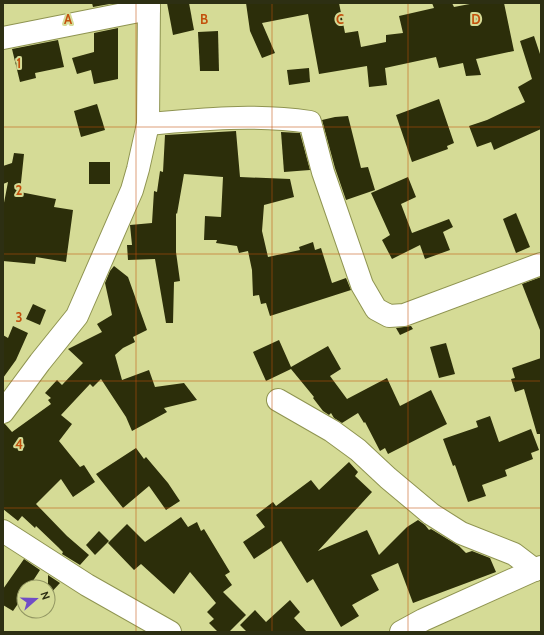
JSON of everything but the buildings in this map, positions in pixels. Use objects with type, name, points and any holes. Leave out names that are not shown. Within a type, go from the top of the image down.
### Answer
[{"type":"street","points":[[3,38],[149,6],[148,124],[132,190],[77,316],[40,362],[3,412]]},
{"type":"street","points":[[148,124],[220,118],[290,119],[310,122],[323,172],[362,285],[376,308],[389,316],[404,315],[541,264]]},
{"type":"street","points":[[278,400],[332,431],[358,450],[388,478],[431,514],[461,533],[514,554],[538,569]]},
{"type":"street","points":[[3,531],[87,585],[170,632]]},
{"type":"street","points":[[401,632],[424,620],[538,569]]}]
